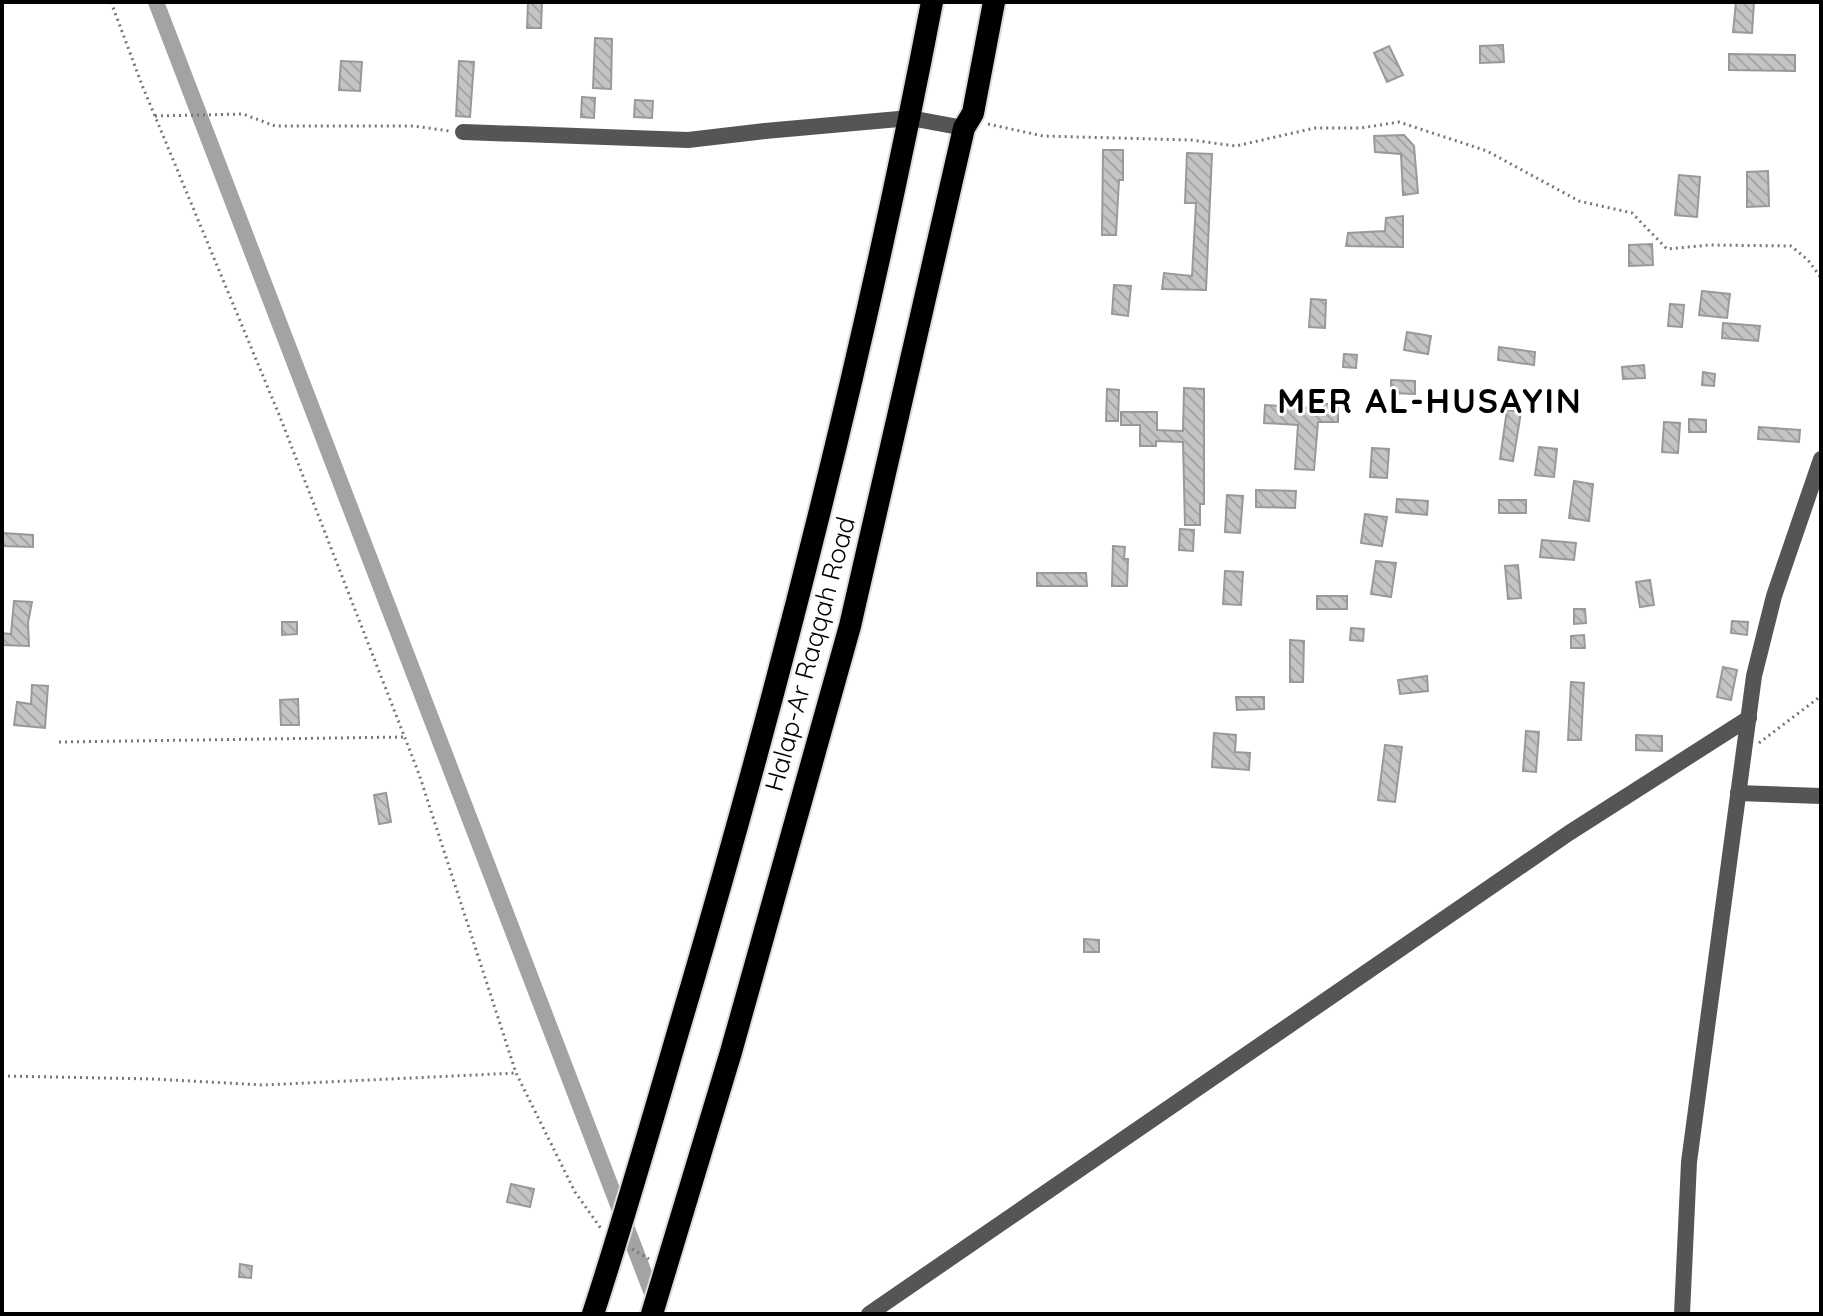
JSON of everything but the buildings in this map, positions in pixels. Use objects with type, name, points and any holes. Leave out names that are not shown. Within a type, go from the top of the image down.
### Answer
[{"type":"highway","name":"Halap-Ar Raqqah Road","points":[[593,1314],[749,789],[829,480],[910,118],[932,2]]},
{"type":"highway","name":"Halap-Ar Raqqah Road","points":[[652,1314],[731,1052],[850,626],[967,124],[973,113],[994,2]]},
{"type":"street","points":[[463,132],[688,140],[910,118],[967,124]]},
{"type":"street","points":[[1682,1314],[1689,1162],[1754,676],[1774,596],[1821,459]]},
{"type":"street","points":[[869,1314],[1569,833],[1749,718]]},
{"type":"street","points":[[1738,793],[1821,796]]},
{"type":"path","points":[[111,2],[280,417],[404,737],[516,1073],[575,1192],[600,1228],[666,1269]]},
{"type":"path","points":[[155,116],[243,114],[275,126],[414,126],[463,132]]},
{"type":"path","points":[[967,124],[1043,136],[1176,139],[1236,146],[1315,128],[1361,128],[1399,122],[1487,151],[1579,201],[1632,213],[1667,249],[1709,245],[1791,246],[1808,260],[1821,278]]},
{"type":"path","points":[[1744,755],[1821,696]]},
{"type":"path","points":[[59,742],[404,737]]},
{"type":"path","points":[[2,1076],[263,1085],[516,1073]]},
{"type":"waterway","points":[[156,2],[656,1304]]},
{"type":"district","name":"MER AL-HUSAYIN","points":[[1430,401]]}]
